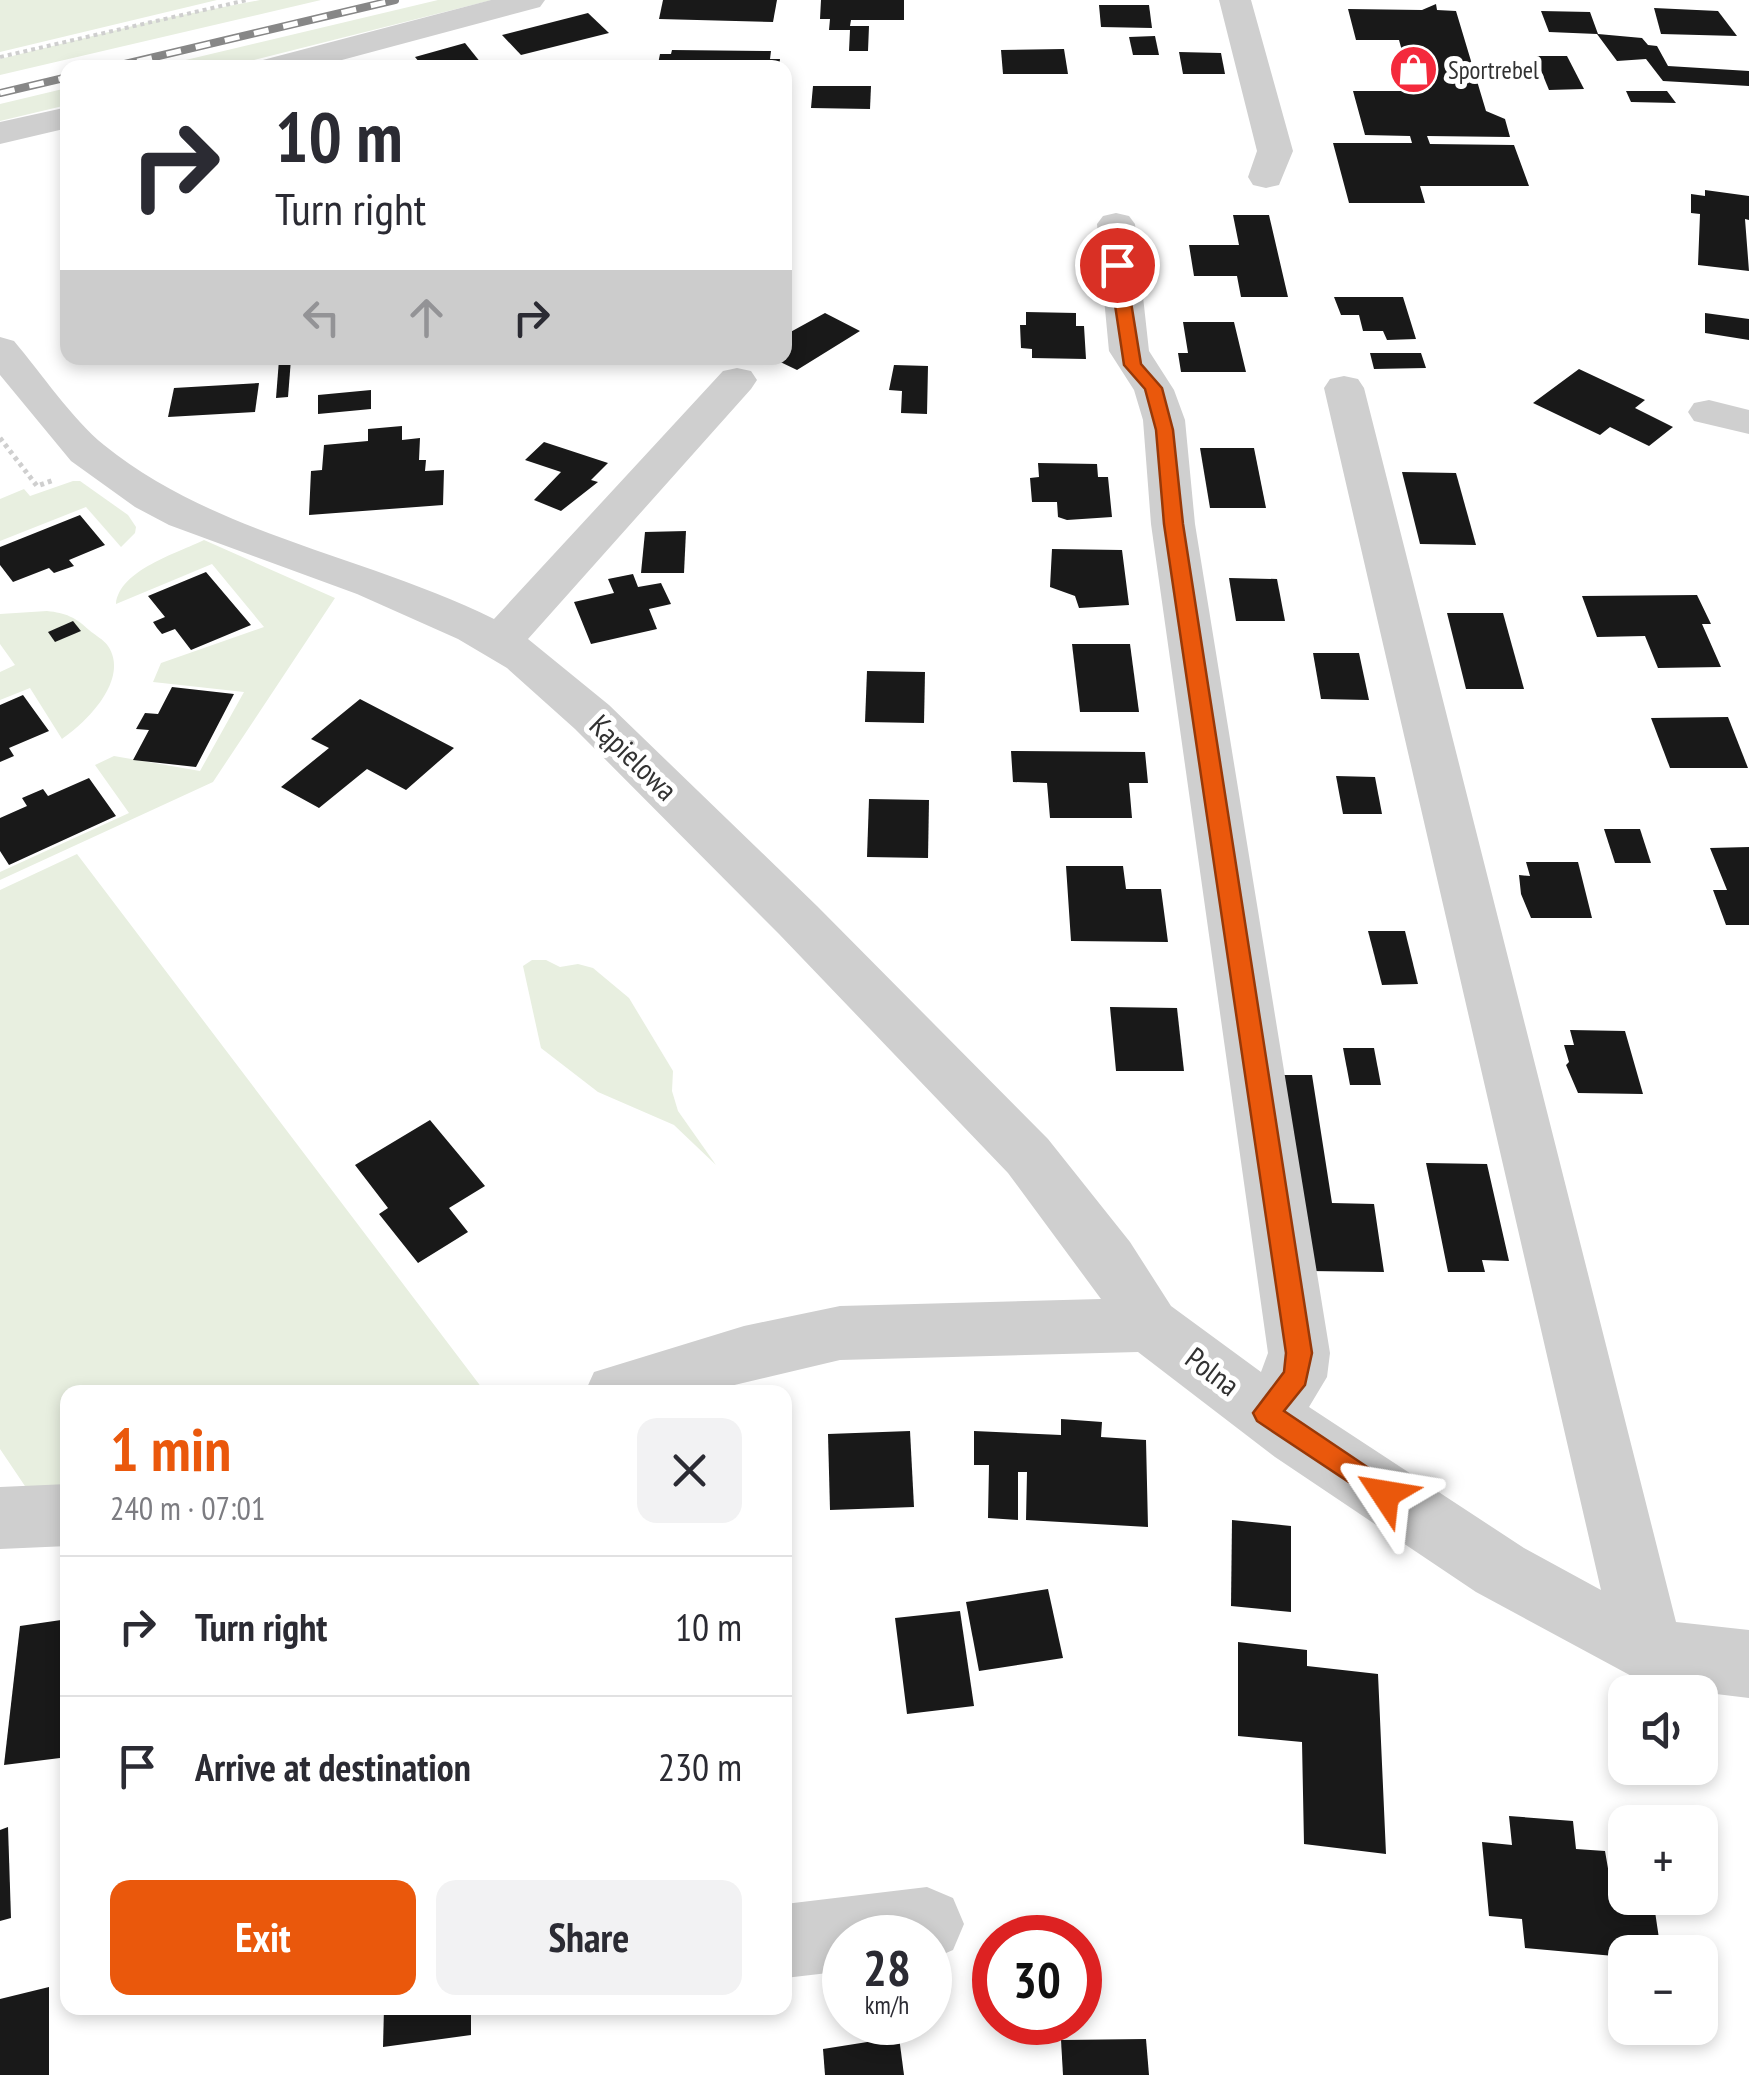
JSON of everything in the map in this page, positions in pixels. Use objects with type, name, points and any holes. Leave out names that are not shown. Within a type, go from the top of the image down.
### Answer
[{"type":"street","points":[[301,60],[528,0]]},
{"type":"street","points":[[1235,0],[1275,151],[1266,177]]},
{"type":"street","points":[[0,134],[60,119]]},
{"type":"street","points":[[1116,224],[1132,365],[1154,388],[1164,430],[1174,524],[1299,1353],[1296,1376],[1266,1413]]},
{"type":"street","name":"Kąpielowa","points":[[0,348],[86,452],[150,498],[184,515],[372,584],[501,641],[592,717],[847,968],[1017,1144],[1110,1260],[1150,1325]]},
{"type":"street","points":[[501,641],[538,595],[737,380]]},
{"type":"street","points":[[1344,388],[1650,1653]]},
{"type":"street","points":[[639,1385],[744,1353],[840,1334],[1150,1325]]},
{"type":"street","name":"Polna","points":[[1150,1325],[1266,1413],[1500,1570],[1650,1653],[1749,1664]]},
{"type":"street","points":[[0,1518],[60,1515]]},
{"type":"street","points":[[792,1940],[822,1937]]},
{"type":"path","points":[[0,57],[247,0]]},
{"type":"green space","points":[[0,0],[217,0],[0,52]]},
{"type":"green space","points":[[260,0],[321,0],[0,75],[0,59],[161,19]]},
{"type":"green space","points":[[438,0],[492,0],[254,60],[186,60]]},
{"type":"green space","points":[[60,90],[60,107],[0,121],[0,104]]},
{"type":"green space","points":[[80,481],[128,515],[136,527],[135,533],[121,547],[86,507],[0,541],[0,499],[24,489],[30,496]]},
{"type":"green space","points":[[204,540],[335,598],[213,782],[0,880],[0,872],[129,813],[95,765],[114,756],[200,771],[244,692],[153,682],[161,663],[264,627],[212,564],[116,604],[127,581],[138,572]]},
{"type":"green space","points":[[0,614],[65,614],[79,622],[106,644],[113,659],[114,672],[103,699],[62,739],[30,688],[0,700],[0,672],[15,665],[0,644]]},
{"type":"green space","points":[[77,854],[480,1385],[60,1385],[60,1492],[31,1495],[0,1449],[0,890]]},
{"type":"green space","points":[[532,960],[546,960],[560,967],[578,964],[593,968],[629,998],[673,1071],[672,1091],[678,1111],[716,1165],[674,1125],[598,1092],[541,1048],[523,966]]},
{"type":"building","points":[[663,0],[777,0],[773,22],[659,19]]},
{"type":"building","points":[[821,0],[904,0],[904,20],[851,20],[850,26],[869,26],[868,51],[849,51],[850,30],[829,30],[830,19],[820,19]]},
{"type":"building","points":[[1436,4],[1437,10],[1456,11],[1486,111],[1505,119],[1510,137],[1427,136],[1430,144],[1514,145],[1529,186],[1420,186],[1425,203],[1349,203],[1333,143],[1412,143],[1410,136],[1365,135],[1353,91],[1413,91],[1399,40],[1356,40],[1348,9],[1422,10]]},
{"type":"building","points":[[1099,5],[1149,5],[1152,28],[1101,27]]},
{"type":"building","points":[[1654,8],[1718,11],[1737,36],[1661,34]]},
{"type":"building","points":[[1541,11],[1590,12],[1598,34],[1642,38],[1648,45],[1657,46],[1668,66],[1749,71],[1749,86],[1663,81],[1646,59],[1617,61],[1597,34],[1549,32]]},
{"type":"building","points":[[588,13],[609,33],[521,55],[502,35]]},
{"type":"building","points":[[1155,36],[1159,55],[1133,55],[1129,37]]},
{"type":"building","points":[[465,43],[479,60],[417,60],[415,57]]},
{"type":"building","points":[[1064,49],[1068,74],[1003,74],[1001,50]]},
{"type":"building","points":[[672,50],[771,51],[770,59],[780,59],[659,60],[660,54],[671,54]]},
{"type":"building","points":[[1179,52],[1221,53],[1225,74],[1183,74]]},
{"type":"building","points":[[1535,56],[1567,56],[1584,89],[1549,90]]},
{"type":"building","points":[[813,86],[871,86],[870,109],[811,108]]},
{"type":"building","points":[[1626,91],[1667,91],[1676,103],[1631,102]]},
{"type":"building","points":[[1705,190],[1749,196],[1749,220],[1745,219],[1749,271],[1698,265],[1700,214],[1691,213],[1691,194],[1705,196]]},
{"type":"building","points":[[1233,215],[1269,215],[1288,297],[1241,297],[1237,276],[1194,276],[1189,245],[1239,245]]},
{"type":"building","points":[[1334,297],[1403,297],[1416,339],[1387,340],[1383,331],[1363,331],[1359,315],[1341,315]]},
{"type":"building","points":[[1026,312],[1076,313],[1076,326],[1084,326],[1086,359],[1032,358],[1032,349],[1021,348],[1020,325],[1026,325]]},
{"type":"building","points":[[825,313],[860,331],[797,370],[787,365],[792,365],[792,331]]},
{"type":"building","points":[[1705,313],[1749,319],[1749,340],[1705,333]]},
{"type":"building","points":[[1183,322],[1234,322],[1246,372],[1181,372],[1178,353],[1188,353]]},
{"type":"building","points":[[1370,353],[1421,353],[1426,368],[1374,369]]},
{"type":"building","points":[[279,365],[291,365],[288,397],[276,398]]},
{"type":"building","points":[[894,365],[928,366],[927,414],[901,413],[902,391],[889,390]]},
{"type":"building","points":[[1579,369],[1645,400],[1635,408],[1673,427],[1649,446],[1610,427],[1600,435],[1533,403]]},
{"type":"building","points":[[259,383],[255,412],[168,417],[174,388]]},
{"type":"building","points":[[371,390],[371,409],[318,414],[318,395]]},
{"type":"building","points":[[402,426],[402,440],[420,438],[419,460],[426,460],[425,471],[444,470],[443,505],[309,515],[311,471],[322,470],[324,445],[368,441],[368,429]]},
{"type":"building","points":[[544,442],[608,463],[591,480],[598,482],[561,511],[534,500],[561,472],[525,460]]},
{"type":"building","points":[[1200,448],[1254,448],[1266,508],[1210,508]]},
{"type":"building","points":[[1038,463],[1097,464],[1098,477],[1108,477],[1112,517],[1067,520],[1058,517],[1057,502],[1032,502],[1030,478],[1039,477]]},
{"type":"building","points":[[1402,472],[1456,473],[1476,545],[1420,544]]},
{"type":"building","points":[[80,515],[105,545],[69,560],[74,566],[54,573],[49,568],[13,582],[0,565],[0,547]]},
{"type":"building","points":[[686,531],[684,573],[641,573],[645,532]]},
{"type":"building","points":[[1052,549],[1122,550],[1129,605],[1079,608],[1075,596],[1050,587]]},
{"type":"building","points":[[206,572],[251,625],[191,650],[175,629],[162,634],[157,628],[153,622],[165,617],[148,596]]},
{"type":"building","points":[[633,574],[638,587],[661,583],[671,604],[649,609],[657,629],[591,644],[574,602],[614,593],[608,579]]},
{"type":"building","points":[[1229,578],[1277,579],[1285,621],[1236,621]]},
{"type":"building","points":[[1697,595],[1711,624],[1702,624],[1721,667],[1658,668],[1645,636],[1597,637],[1582,596]]},
{"type":"building","points":[[1447,613],[1503,613],[1524,689],[1466,689]]},
{"type":"building","points":[[73,621],[81,631],[55,642],[48,632]]},
{"type":"building","points":[[1072,644],[1130,644],[1139,712],[1080,712]]},
{"type":"building","points":[[1313,653],[1359,653],[1369,700],[1321,699]]},
{"type":"building","points":[[867,671],[925,672],[924,723],[865,722]]},
{"type":"building","points":[[172,687],[234,694],[196,767],[133,760],[149,730],[136,729],[145,713],[158,714]]},
{"type":"building","points":[[23,695],[49,731],[9,748],[14,756],[0,762],[0,705]]},
{"type":"building","points":[[360,699],[454,748],[406,790],[367,769],[319,808],[281,787],[329,748],[311,739]]},
{"type":"building","points":[[1728,717],[1748,768],[1670,768],[1651,718]]},
{"type":"building","points":[[1011,751],[1145,752],[1148,783],[1129,783],[1132,818],[1050,818],[1047,783],[1013,782]]},
{"type":"building","points":[[1336,776],[1375,777],[1382,814],[1343,814]]},
{"type":"building","points":[[89,778],[116,816],[9,865],[0,851],[0,818],[27,806],[22,798],[43,789],[48,796]]},
{"type":"building","points":[[869,799],[929,800],[928,858],[867,857]]},
{"type":"building","points":[[1604,829],[1640,829],[1651,863],[1615,863]]},
{"type":"building","points":[[1749,847],[1749,925],[1726,925],[1713,890],[1727,890],[1710,848]]},
{"type":"building","points":[[1526,862],[1578,862],[1592,918],[1531,918],[1521,894],[1519,875],[1530,876]]},
{"type":"building","points":[[1066,866],[1123,866],[1126,889],[1161,889],[1168,942],[1071,941]]},
{"type":"building","points":[[1368,931],[1405,931],[1418,984],[1382,985]]},
{"type":"building","points":[[1110,1007],[1177,1008],[1184,1071],[1116,1071]]},
{"type":"building","points":[[1570,1030],[1625,1031],[1643,1094],[1578,1093],[1566,1065],[1569,1062],[1564,1045],[1574,1045]]},
{"type":"building","points":[[1343,1048],[1374,1048],[1381,1085],[1350,1085]]},
{"type":"building","points":[[1282,1075],[1312,1075],[1332,1203],[1374,1204],[1384,1272],[1310,1271]]},
{"type":"building","points":[[430,1120],[485,1186],[449,1208],[468,1232],[418,1263],[379,1214],[388,1208],[355,1165]]},
{"type":"building","points":[[1426,1163],[1487,1164],[1509,1261],[1482,1260],[1485,1272],[1448,1272]]},
{"type":"building","points":[[1061,1419],[1102,1422],[1101,1437],[1146,1440],[1148,1527],[1026,1520],[1027,1472],[1018,1472],[1018,1520],[988,1518],[989,1465],[974,1465],[974,1431],[1061,1435]]},
{"type":"building","points":[[910,1431],[914,1507],[830,1510],[828,1434]]},
{"type":"building","points":[[1232,1520],[1291,1526],[1291,1612],[1231,1606]]},
{"type":"building","points":[[1048,1589],[1063,1658],[979,1671],[966,1602]]},
{"type":"building","points":[[960,1611],[974,1706],[907,1714],[895,1618]]},
{"type":"building","points":[[60,1620],[60,1758],[4,1765],[20,1626]]},
{"type":"building","points":[[1238,1642],[1307,1650],[1307,1666],[1378,1674],[1386,1854],[1304,1844],[1302,1742],[1238,1736]]},
{"type":"building","points":[[1509,1816],[1573,1821],[1576,1849],[1605,1851],[1608,1915],[1656,1915],[1658,1935],[1608,1935],[1608,1955],[1525,1948],[1522,1919],[1489,1916],[1482,1842],[1512,1845]]},
{"type":"building","points":[[8,1827],[11,1918],[0,1921],[0,1830]]},
{"type":"building","points":[[49,1987],[49,2075],[0,2075],[0,1999]]},
{"type":"building","points":[[384,2015],[471,2015],[471,2035],[383,2047]]},
{"type":"building","points":[[1146,2039],[1149,2075],[1063,2075],[1061,2045],[1102,2045],[1102,2040]]},
{"type":"building","points":[[900,2045],[904,2075],[825,2075],[823,2049]]},
{"type":"railway","points":[[142,60],[395,0]]},
{"type":"railway","points":[[0,93],[60,79]]},
{"type":"place","name":"Sportrebel","points":[[1413,70]]},
{"type":"route","points":[[1117,265],[1132,365],[1154,388],[1164,430],[1174,524],[1299,1353],[1296,1376],[1266,1413],[1385,1494]]}]
